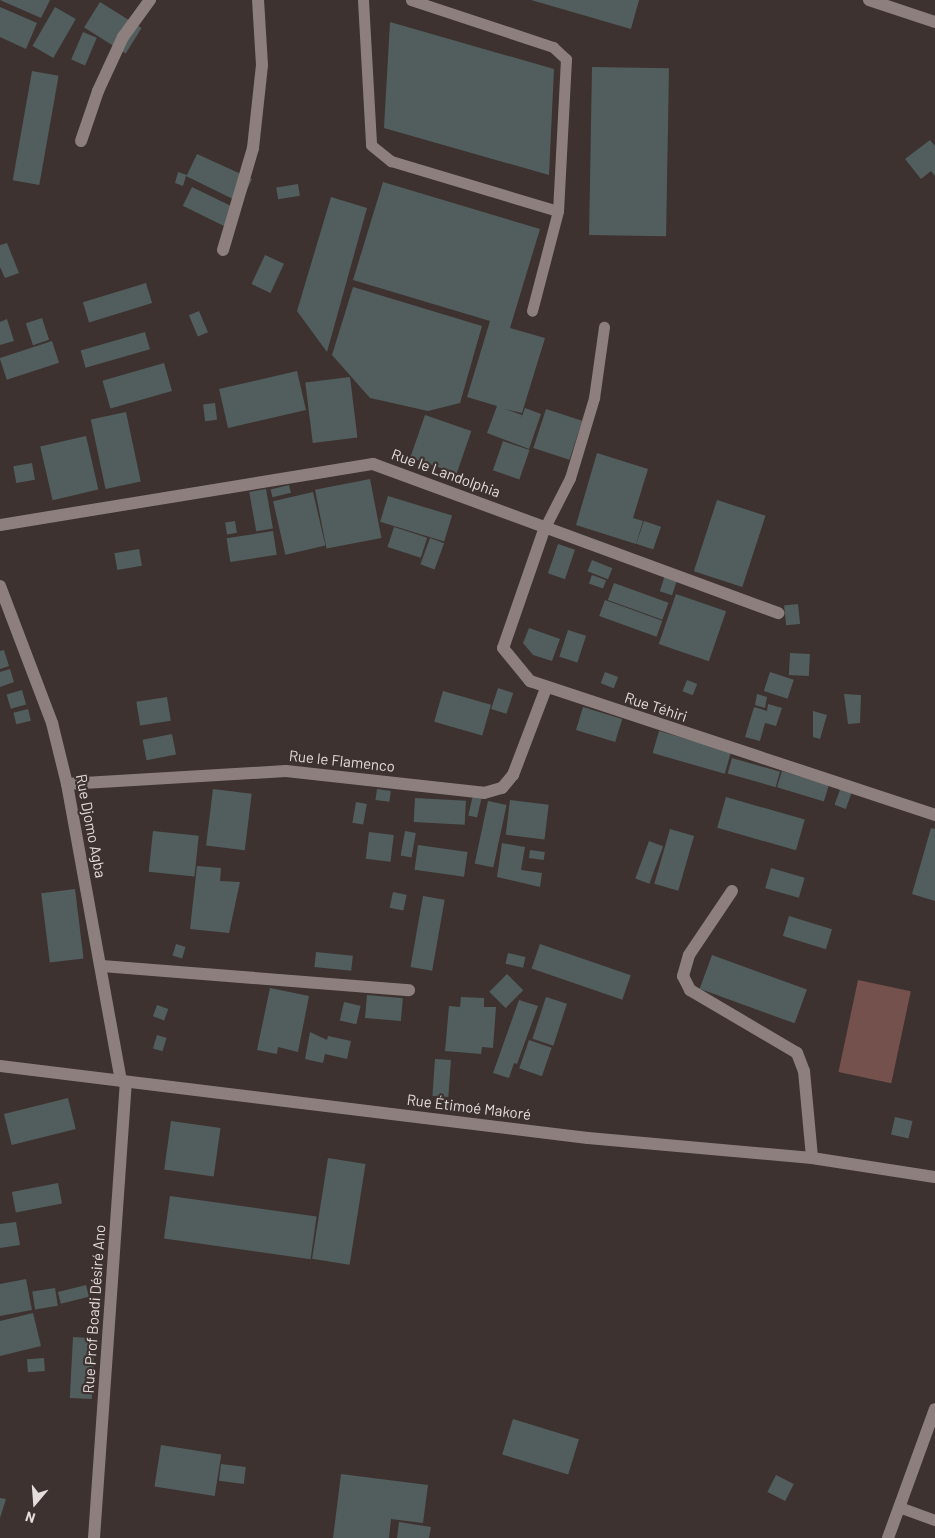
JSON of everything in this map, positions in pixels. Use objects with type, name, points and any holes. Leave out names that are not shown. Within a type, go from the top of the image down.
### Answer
[{"type":"street","points":[[81,141],[98,91],[123,37],[150,0]]},
{"type":"street","points":[[223,250],[253,148],[262,65],[258,0]]},
{"type":"street","points":[[868,0],[935,22]]},
{"type":"street","name":"Rue le Landolphia","points":[[0,525],[373,464],[778,613]]},
{"type":"street","name":"Rue Téhiri","points":[[545,527],[503,648],[530,680],[546,688],[935,814]]},
{"type":"street","name":"Rue Djomo Agba","points":[[0,586],[52,723],[67,784],[124,1082]]},
{"type":"street","name":"Rue le Flamenco","points":[[67,784],[286,771],[484,793],[502,788],[513,775],[546,688]]},
{"type":"street","points":[[732,891],[690,955],[682,976],[690,990],[797,1053],[804,1071],[812,1158]]},
{"type":"street","points":[[102,966],[409,990]]},
{"type":"street","name":"Rue Étimoé Makoré","points":[[0,1066],[588,1138],[812,1158],[935,1177]]},
{"type":"street","name":"Rue Prof Boadi Désiré Ano","points":[[94,1538],[124,1082]]},
{"type":"street","points":[[888,1538],[935,1409]]},
{"type":"lane","points":[[363,0],[371,146],[391,161],[558,211]]},
{"type":"lane","points":[[411,0],[553,47],[566,59],[558,211],[532,311]]},
{"type":"lane","points":[[545,527],[570,478],[594,398],[604,327]]},
{"type":"lane","points":[[899,1507],[935,1520]]},
{"type":"shaded area","points":[[858,980],[911,991],[891,1083],[838,1072]]},
{"type":"building","points":[[0,0],[50,0],[41,18]]},
{"type":"building","points":[[531,0],[639,0],[631,29]]},
{"type":"building","points":[[100,2],[142,28],[126,53],[84,27]]},
{"type":"building","points":[[0,7],[37,23],[26,49],[0,37]]},
{"type":"building","points":[[55,7],[76,19],[53,58],[32,46]]},
{"type":"building","points":[[390,22],[554,69],[549,175],[384,128]]},
{"type":"building","points":[[83,32],[97,38],[85,65],[71,60]]},
{"type":"building","points":[[592,67],[669,68],[666,236],[589,235]]},
{"type":"building","points":[[32,71],[59,76],[39,185],[13,180]]},
{"type":"building","points":[[930,140],[935,146],[935,176],[931,171],[921,179],[905,159]]},
{"type":"building","points":[[197,154],[252,179],[241,203],[186,176],[183,186],[175,183],[178,172],[187,175]]},
{"type":"building","points":[[383,182],[540,229],[510,328],[545,338],[522,413],[505,409],[522,415],[521,419],[525,408],[541,414],[529,449],[487,433],[497,406],[467,397],[490,321],[353,280]]},
{"type":"building","points":[[298,184],[300,196],[278,199],[276,187]]},
{"type":"building","points":[[192,187],[239,210],[230,229],[183,206]]},
{"type":"building","points":[[331,197],[367,208],[327,352],[297,311]]},
{"type":"building","points":[[7,243],[19,273],[5,278],[0,267],[0,245]]},
{"type":"building","points":[[265,255],[284,264],[271,293],[251,284]]},
{"type":"building","points":[[146,283],[152,303],[89,322],[83,302]]},
{"type":"building","points":[[353,287],[482,326],[460,403],[428,411],[370,398],[332,355]]},
{"type":"building","points":[[199,311],[208,332],[198,336],[189,315]]},
{"type":"building","points":[[42,318],[49,340],[33,345],[26,323]]},
{"type":"building","points":[[7,319],[14,341],[0,345],[0,322]]},
{"type":"building","points":[[145,332],[150,349],[86,368],[81,350]]},
{"type":"building","points":[[52,341],[59,363],[7,380],[0,358]]},
{"type":"building","points":[[164,363],[172,391],[110,409],[102,381]]},
{"type":"building","points":[[297,371],[306,410],[228,428],[219,389]]},
{"type":"building","points":[[350,377],[357,438],[313,443],[305,382]]},
{"type":"building","points":[[215,403],[217,420],[205,421],[203,404]]},
{"type":"building","points":[[546,409],[582,421],[569,460],[533,448]]},
{"type":"building","points":[[126,412],[141,481],[106,489],[91,419]]},
{"type":"building","points":[[425,415],[471,431],[457,474],[410,458]]},
{"type":"building","points":[[86,436],[98,490],[53,500],[40,447]]},
{"type":"building","points":[[503,441],[529,450],[519,479],[493,470]]},
{"type":"building","points":[[597,453],[648,469],[633,518],[643,521],[636,544],[576,525]]},
{"type":"building","points":[[32,463],[35,480],[16,483],[13,466]]},
{"type":"building","points":[[370,479],[381,538],[326,549],[315,490]]},
{"type":"building","points":[[289,485],[291,493],[272,497],[271,490]]},
{"type":"building","points":[[266,489],[273,528],[256,531],[249,492]]},
{"type":"building","points":[[313,492],[325,546],[285,555],[273,501]]},
{"type":"building","points":[[388,496],[452,516],[444,541],[380,522]]},
{"type":"building","points":[[717,500],[766,516],[742,587],[694,571]]},
{"type":"building","points":[[235,521],[237,533],[227,534],[225,523]]},
{"type":"building","points":[[644,521],[661,527],[653,550],[636,544]]},
{"type":"building","points":[[394,527],[427,538],[421,558],[388,547]]},
{"type":"building","points":[[273,531],[277,555],[230,562],[227,538]]},
{"type":"building","points":[[430,538],[444,543],[435,569],[420,564]]},
{"type":"building","points":[[558,544],[575,550],[565,579],[548,573]]},
{"type":"building","points":[[139,549],[142,566],[117,570],[114,553]]},
{"type":"building","points":[[592,560],[612,568],[608,579],[588,571]]},
{"type":"building","points":[[592,575],[606,580],[603,589],[589,583]]},
{"type":"building","points":[[665,575],[677,579],[672,595],[660,591]]},
{"type":"building","points":[[614,583],[669,603],[662,620],[608,600]]},
{"type":"building","points":[[676,594],[726,611],[709,661],[659,644]]},
{"type":"building","points":[[605,600],[662,621],[657,637],[599,616]]},
{"type":"building","points":[[798,604],[800,624],[786,625],[784,605]]},
{"type":"building","points":[[529,628],[560,639],[552,661],[533,655],[523,643]]},
{"type":"building","points":[[568,630],[586,636],[577,663],[559,657]]},
{"type":"building","points":[[4,650],[9,666],[0,669],[0,651]]},
{"type":"building","points":[[790,653],[810,654],[809,676],[789,675]]},
{"type":"building","points":[[10,669],[14,682],[0,687],[0,672]]},
{"type":"building","points":[[605,672],[618,677],[614,688],[601,683]]},
{"type":"building","points":[[770,672],[794,680],[788,699],[764,691]]},
{"type":"building","points":[[687,680],[697,684],[693,695],[683,691]]},
{"type":"building","points":[[498,688],[513,693],[506,714],[491,709]]},
{"type":"building","points":[[22,690],[26,704],[11,709],[7,694]]},
{"type":"building","points":[[443,691],[491,705],[482,736],[434,722]]},
{"type":"building","points":[[757,694],[767,697],[765,708],[755,705]]},
{"type":"building","points":[[844,694],[861,695],[860,723],[848,724]]},
{"type":"building","points":[[167,697],[171,721],[140,726],[136,702]]},
{"type":"building","points":[[768,704],[782,708],[776,726],[765,723],[760,741],[745,737],[754,707],[767,711]]},
{"type":"building","points":[[583,707],[622,719],[615,742],[576,730]]},
{"type":"building","points":[[28,709],[31,721],[16,724],[13,713]]},
{"type":"building","points":[[813,711],[827,715],[820,739],[813,737]]},
{"type":"building","points":[[659,731],[731,752],[725,774],[653,753]]},
{"type":"building","points":[[172,734],[176,755],[147,760],[143,740]]},
{"type":"building","points":[[732,758],[780,772],[776,787],[728,773]]},
{"type":"building","points":[[782,771],[829,785],[824,802],[777,787]]},
{"type":"building","points":[[841,787],[852,791],[846,809],[835,805]]},
{"type":"building","points":[[213,789],[252,794],[245,850],[206,846]]},
{"type":"building","points":[[377,789],[391,791],[389,802],[375,800]]},
{"type":"building","points":[[473,795],[482,797],[477,817],[468,815]]},
{"type":"building","points":[[726,797],[805,820],[796,850],[717,828]]},
{"type":"building","points":[[415,798],[466,801],[465,825],[414,822]]},
{"type":"building","points":[[510,800],[549,805],[544,839],[506,835]]},
{"type":"building","points":[[488,801],[507,805],[493,868],[475,864]]},
{"type":"building","points":[[356,802],[367,804],[363,825],[352,823]]},
{"type":"building","points":[[931,828],[935,829],[935,901],[912,894]]},
{"type":"building","points":[[670,829],[694,836],[678,891],[654,884]]},
{"type":"building","points":[[153,831],[199,836],[194,877],[149,872]]},
{"type":"building","points":[[405,831],[416,833],[411,858],[401,856]]},
{"type":"building","points":[[369,832],[394,835],[391,862],[366,859]]},
{"type":"building","points":[[649,841],[663,846],[649,884],[635,879]]},
{"type":"building","points":[[502,843],[525,847],[521,870],[542,873],[540,887],[497,877]]},
{"type":"building","points":[[418,845],[468,852],[464,877],[415,870]]},
{"type":"building","points":[[530,850],[545,852],[544,860],[529,858]]},
{"type":"building","points":[[197,866],[221,868],[220,881],[240,882],[229,933],[190,929]]},
{"type":"building","points":[[771,868],[805,878],[799,898],[765,888]]},
{"type":"building","points":[[75,889],[84,958],[50,963],[41,893]]},
{"type":"building","points":[[393,892],[407,895],[403,911],[390,908]]},
{"type":"building","points":[[423,896],[445,900],[432,971],[410,967]]},
{"type":"building","points":[[789,916],[832,929],[826,949],[783,936]]},
{"type":"building","points":[[176,944],[186,947],[182,958],[172,955]]},
{"type":"building","points":[[540,944],[631,975],[622,1000],[532,969]]},
{"type":"building","points":[[316,952],[353,956],[351,971],[314,967]]},
{"type":"building","points":[[508,953],[526,957],[523,968],[506,964]]},
{"type":"building","points":[[712,955],[807,990],[795,1023],[700,989]]},
{"type":"building","points":[[507,974],[523,990],[506,1008],[489,992]]},
{"type":"building","points":[[270,988],[309,996],[298,1052],[278,1047],[277,1054],[257,1050]]},
{"type":"building","points":[[367,995],[403,998],[401,1021],[365,1018]]},
{"type":"building","points":[[461,997],[484,998],[484,1007],[496,1007],[493,1048],[482,1047],[481,1054],[445,1051],[449,1006],[460,1007]]},
{"type":"building","points":[[546,997],[567,1004],[553,1046],[532,1039]]},
{"type":"building","points":[[519,1000],[538,1006],[517,1064],[514,1063],[509,1078],[493,1073]]},
{"type":"building","points":[[344,1002],[361,1006],[356,1024],[340,1021]]},
{"type":"building","points":[[157,1005],[168,1009],[164,1020],[153,1016]]},
{"type":"building","points":[[310,1032],[327,1040],[328,1036],[351,1041],[347,1059],[325,1054],[323,1063],[305,1059]]},
{"type":"building","points":[[157,1035],[167,1038],[162,1051],[153,1048]]},
{"type":"building","points":[[529,1040],[552,1048],[542,1076],[519,1068]]},
{"type":"building","points":[[435,1059],[451,1060],[448,1097],[432,1096]]},
{"type":"building","points":[[68,1098],[76,1129],[12,1145],[4,1114]]},
{"type":"building","points":[[895,1117],[913,1121],[908,1139],[891,1135]]},
{"type":"building","points":[[171,1121],[221,1128],[214,1176],[164,1170]]},
{"type":"building","points":[[328,1158],[366,1164],[350,1265],[312,1259]]},
{"type":"building","points":[[58,1183],[62,1204],[16,1213],[12,1192]]},
{"type":"building","points":[[170,1196],[317,1217],[311,1259],[164,1239]]},
{"type":"building","points":[[16,1222],[20,1245],[0,1248],[0,1224]]},
{"type":"building","points":[[26,1279],[32,1310],[0,1316],[0,1284]]},
{"type":"building","points":[[86,1285],[89,1297],[61,1304],[58,1292]]},
{"type":"building","points":[[55,1288],[58,1306],[35,1309],[32,1292]]},
{"type":"building","points":[[33,1313],[41,1346],[0,1356],[0,1321]]},
{"type":"building","points":[[73,1337],[95,1338],[92,1399],[70,1398]]},
{"type":"building","points":[[44,1358],[45,1371],[28,1372],[27,1359]]},
{"type":"building","points":[[513,1419],[579,1439],[568,1475],[502,1454]]},
{"type":"building","points":[[161,1445],[221,1455],[215,1496],[154,1486]]},
{"type":"building","points":[[221,1464],[246,1467],[244,1484],[219,1481]]},
{"type":"building","points":[[341,1474],[428,1485],[423,1523],[391,1519],[389,1538],[333,1538]]},
{"type":"building","points":[[776,1475],[794,1484],[785,1501],[767,1492]]},
{"type":"building","points":[[0,1498],[6,1499],[0,1518]]},
{"type":"building","points":[[399,1522],[431,1527],[429,1538],[397,1538]]}]
